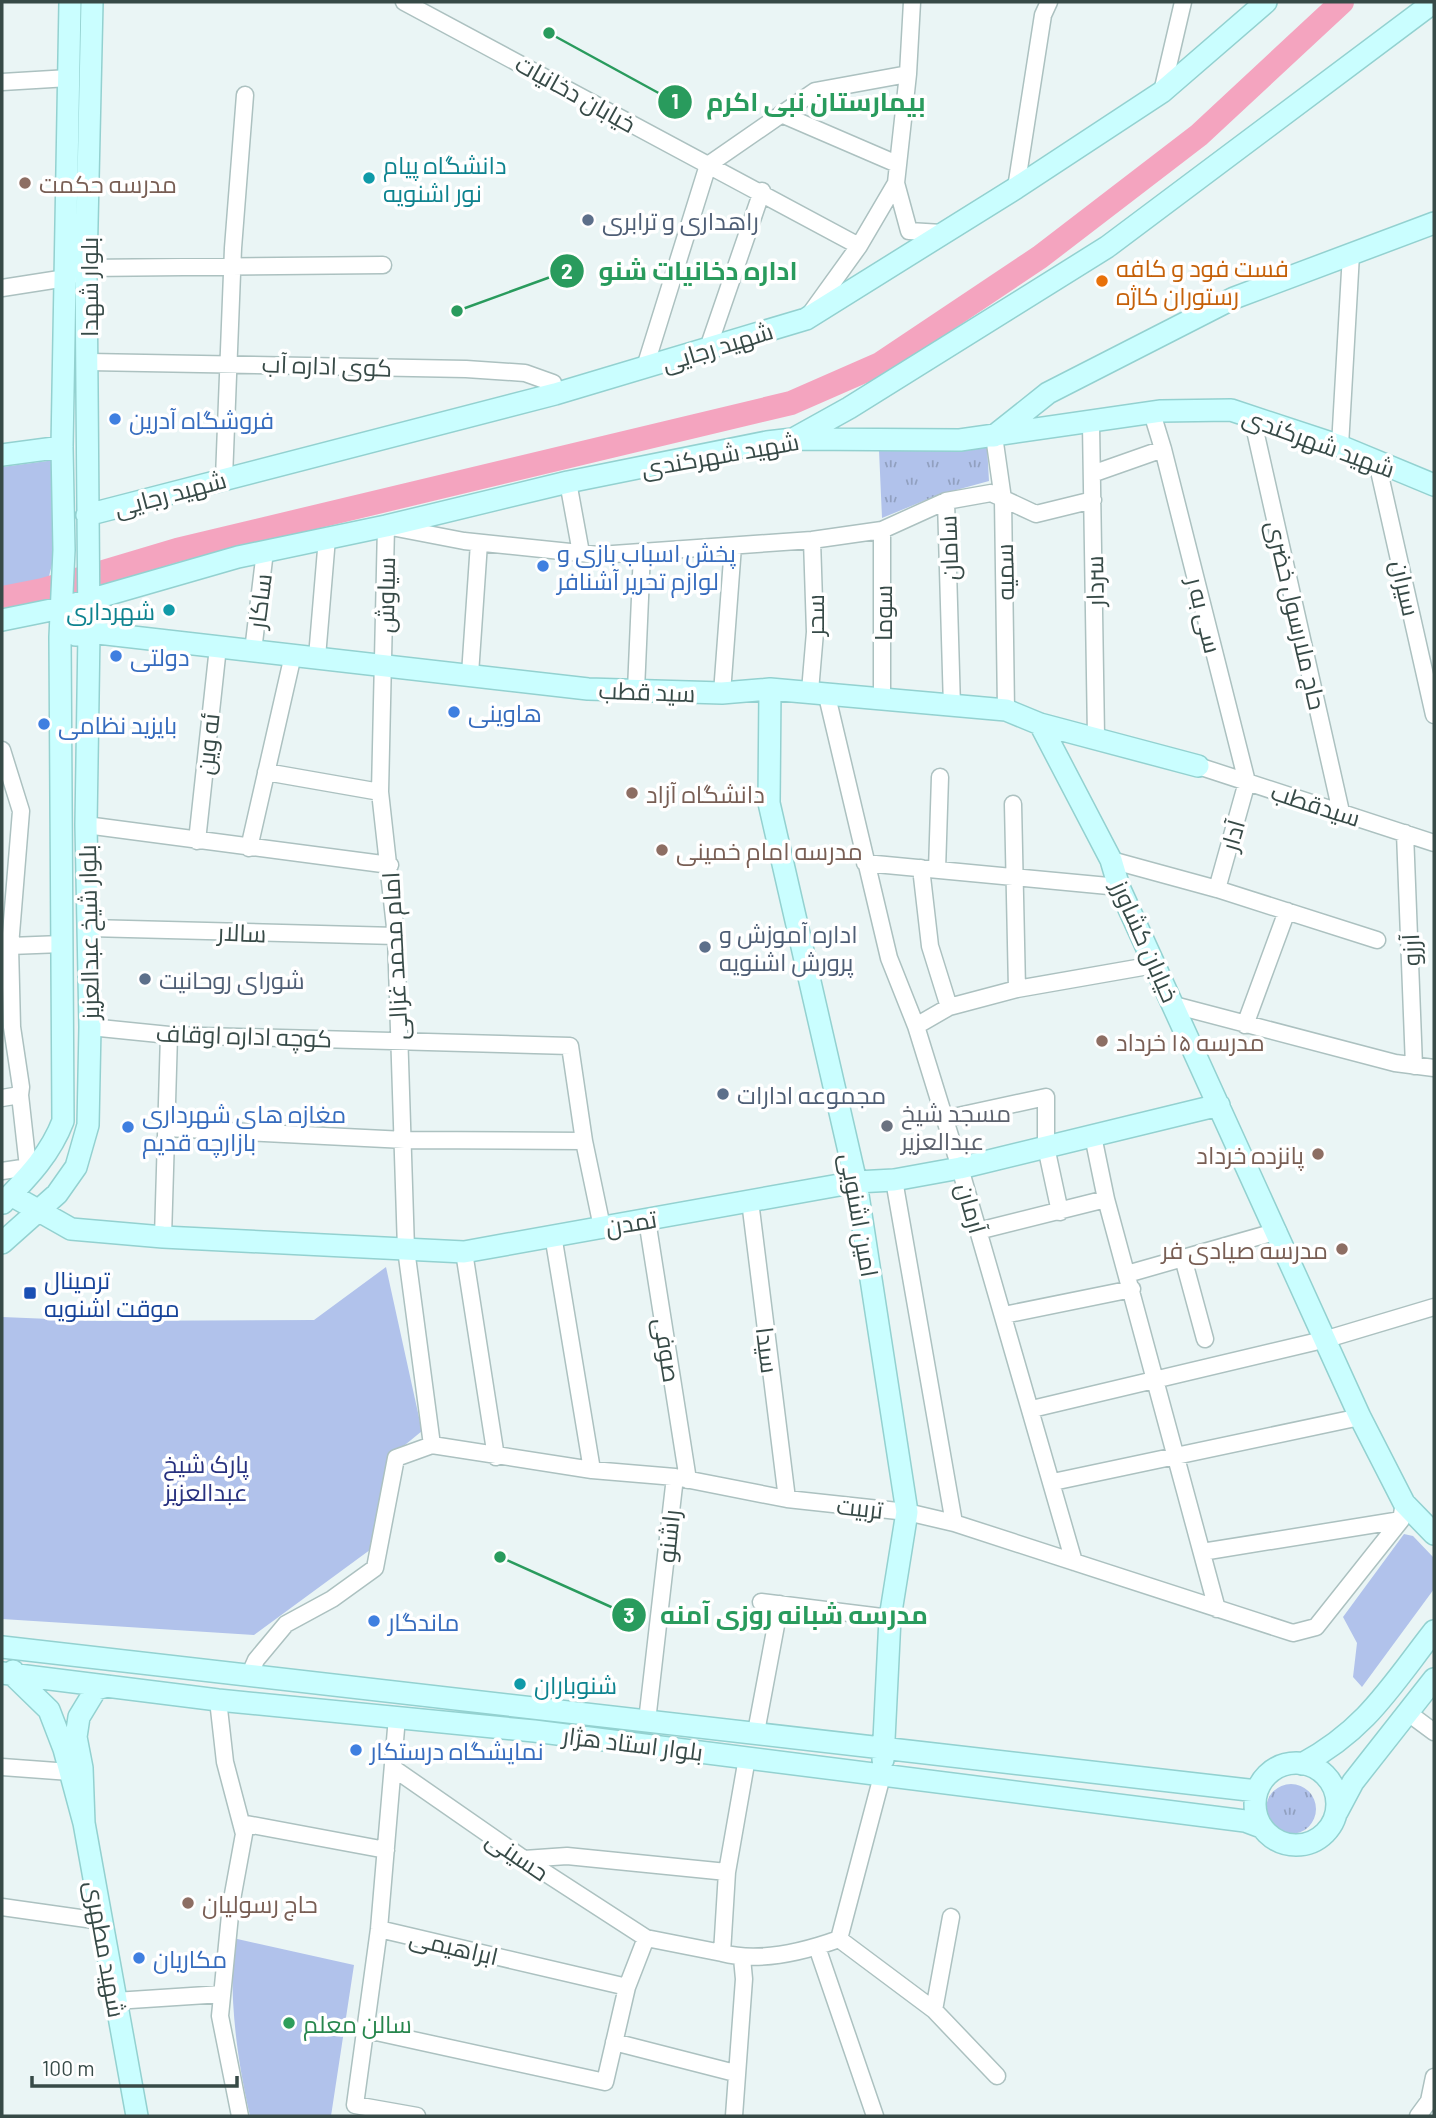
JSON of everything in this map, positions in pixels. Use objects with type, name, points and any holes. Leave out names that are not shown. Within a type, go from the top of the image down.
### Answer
[{"type":"street","name":"بلوار شهدا","points":[[61,600],[64,550],[62,447],[70,2]]},
{"type":"street","name":"بلوار شهدا","points":[[88,586],[89,362],[86,268],[92,2]]},
{"type":"street","name":"خیابان دخانیات","points":[[404,2],[708,166],[762,191],[859,246]]},
{"type":"street","points":[[912,2],[908,74],[895,183],[909,231],[942,233]]},
{"type":"street","points":[[1016,188],[1043,15],[1049,2]]},
{"type":"street","points":[[1162,92],[1183,2]]},
{"type":"street","name":"شهید رجایی","points":[[87,515],[555,394],[806,319],[1016,188],[1162,92],[1266,2]]},
{"type":"street","points":[[793,439],[849,408],[1107,247],[1434,2]]},
{"type":"street","points":[[645,367],[708,166],[815,91],[908,74]]},
{"type":"street","points":[[2,82],[69,78]]},
{"type":"street","points":[[224,478],[233,267],[245,95]]},
{"type":"street","points":[[781,114],[897,164]]},
{"type":"street","points":[[806,319],[859,246],[895,183]]},
{"type":"street","points":[[708,348],[762,191]]},
{"type":"street","points":[[994,436],[1048,393],[1234,298],[1434,223]]},
{"type":"street","points":[[1340,446],[1352,254]]},
{"type":"street","points":[[2,288],[66,278],[86,268],[383,265]]},
{"type":"street","name":"کوی اداره آب","points":[[89,362],[231,363],[525,373],[553,383],[555,394]]},
{"type":"street","name":"شهید شهرکندی","points":[[2,620],[61,600],[88,586],[386,526],[568,482],[793,439],[960,440],[1091,424],[1152,413],[1231,410],[1340,446],[1434,485]]},
{"type":"street","name":"سی به ر","points":[[1152,413],[1247,782]]},
{"type":"street","name":"حاج ملارسول خضری","points":[[1252,417],[1341,812]]},
{"type":"street","name":"سردار","points":[[1091,424],[1096,737]]},
{"type":"street","name":"سمیه","points":[[994,436],[1003,499],[1006,710]]},
{"type":"street","points":[[2,455],[62,447]]},
{"type":"street","points":[[1092,474],[1163,449]]},
{"type":"street","name":"سیران","points":[[1377,461],[1434,715]]},
{"type":"street","points":[[568,482],[581,553]]},
{"type":"street","name":"سامان","points":[[952,707],[946,501],[991,493],[1036,514],[1093,500]]},
{"type":"street","points":[[386,526],[479,543],[581,553],[642,552],[812,540],[882,530],[946,501]]},
{"type":"street","name":"سیاوش","points":[[385,664],[386,526]]},
{"type":"street","name":"سوما","points":[[882,530],[882,697]]},
{"type":"street","points":[[317,657],[327,538]]},
{"type":"street","name":"سحر","points":[[812,540],[818,692]]},
{"type":"street","points":[[470,674],[479,543]]},
{"type":"street","points":[[722,693],[733,546]]},
{"type":"street","name":"ساکار","points":[[253,651],[265,551]]},
{"type":"street","points":[[636,690],[642,552]]},
{"type":"street","name":"بلوار شیخ عبدالعزیز","points":[[2,1243],[40,1210],[63,1185],[81,1155],[88,1125],[88,586]]},
{"type":"street","name":"بلوار شیخ عبدالعزیز","points":[[6,1199],[55,1141],[63,1121],[61,600]]},
{"type":"street","name":"سید قطب","points":[[60,638],[89,632],[587,689],[722,693],[770,689],[1006,710],[1040,724],[1198,766]]},
{"type":"street","name":"ئه وین","points":[[197,841],[218,647]]},
{"type":"street","points":[[248,848],[293,655]]},
{"type":"street","name":"امام محمد غزالی","points":[[385,664],[380,792],[396,936],[398,1040],[405,1140],[406,1249]]},
{"type":"street","name":"امین اشنویی","points":[[770,689],[769,803],[856,1182],[907,1512],[890,1618],[882,1776]]},
{"type":"street","name":"آرمان","points":[[818,692],[889,958],[916,1026],[960,1168],[1032,1409],[1074,1562]]},
{"type":"street","name":"خیابان کشاورز","points":[[1040,724],[1111,860],[1119,887],[1327,1339],[1402,1512],[1434,1535]]},
{"type":"street","points":[[2,750],[5,768],[21,811],[6,946],[7,1026],[20,1095],[29,1172],[2,1171]]},
{"type":"street","name":"سیدقطب","points":[[1198,766],[1434,843]]},
{"type":"street","points":[[266,772],[380,792]]},
{"type":"street","points":[[940,777],[929,869],[930,946],[949,1007]]},
{"type":"street","name":"آدار","points":[[1217,889],[1247,782]]},
{"type":"street","points":[[1013,804],[1017,989]]},
{"type":"street","points":[[86,825],[390,865]]},
{"type":"street","name":"آرزو","points":[[1405,833],[1414,1066]]},
{"type":"street","points":[[2,841],[19,842]]},
{"type":"street","points":[[1111,860],[1217,889],[1377,940]]},
{"type":"street","points":[[865,863],[1119,887]]},
{"type":"street","points":[[1245,1025],[1287,911]]},
{"type":"street","name":"سالار","points":[[89,928],[396,936]]},
{"type":"street","points":[[6,946],[62,944]]},
{"type":"street","points":[[916,1026],[949,1007],[1017,989],[1154,965]]},
{"type":"street","points":[[1174,1005],[1414,1066],[1434,1068]]},
{"type":"street","name":"کوچه اداره اوقاف","points":[[90,1027],[169,1035],[570,1046],[584,1141]]},
{"type":"street","points":[[163,1237],[169,1035]]},
{"type":"street","points":[[2,1098],[20,1095]]},
{"type":"street","points":[[944,1119],[1046,1097],[1046,1147],[1060,1212]]},
{"type":"street","name":"تمدن","points":[[6,1199],[40,1210],[71,1228],[163,1237],[464,1252],[856,1182],[894,1180],[960,1168],[1219,1105]]},
{"type":"street","points":[[166,1128],[405,1140],[584,1141],[602,1227]]},
{"type":"street","points":[[1093,1136],[1106,1199],[1217,1608]]},
{"type":"street","points":[[894,1180],[954,1523]]},
{"type":"street","points":[[978,1231],[1106,1199]]},
{"type":"street","name":"سیدا","points":[[750,1201],[787,1499]]},
{"type":"street","name":"صوفی","points":[[647,1220],[681,1478]]},
{"type":"street","points":[[1004,1315],[1130,1281],[1183,1258],[1278,1231]]},
{"type":"street","points":[[553,1235],[592,1470]]},
{"type":"street","points":[[249,1676],[256,1660],[286,1624],[331,1599],[375,1568],[396,1458],[432,1445],[406,1249]]},
{"type":"street","points":[[464,1252],[496,1457]]},
{"type":"street","points":[[1183,1258],[1205,1339]]},
{"type":"street","points":[[1032,1409],[1327,1339],[1434,1307]]},
{"type":"street","points":[[1053,1482],[1360,1417]]},
{"type":"street","name":"تربیت","points":[[432,1445],[592,1470],[681,1478],[787,1499],[907,1512],[954,1523],[1293,1633],[1316,1627],[1402,1512]]},
{"type":"street","name":"راشنو","points":[[647,1721],[681,1478]]},
{"type":"street","points":[[1202,1552],[1402,1512]]},
{"type":"street","points":[[761,1602],[890,1618]]},
{"type":"street","points":[[756,1732],[780,1604]]},
{"type":"street","points":[[1434,1631],[1368,1717],[1333,1748],[1302,1764],[1277,1768],[1266,1776],[1257,1791],[1255,1803],[1261,1827],[1275,1840],[1298,1845],[1321,1837],[1353,1782],[1434,1679]]},
{"type":"street","points":[[9,1648],[7,1674],[49,1710],[84,1823]]},
{"type":"street","name":"بلوار استاد هژار","points":[[9,1648],[884,1746],[1257,1791]]},
{"type":"street","points":[[67,1655],[78,1670],[88,1701],[79,1717],[76,1737],[82,1768],[84,1823]]},
{"type":"street","points":[[221,1672],[218,1700],[225,1762],[244,1835],[230,1905],[220,2016],[240,2116]]},
{"type":"street","name":"بلوار استاد هژار","points":[[7,1674],[747,1758],[1245,1821],[1261,1827]]},
{"type":"street","points":[[79,1717],[96,1689],[107,1686]]},
{"type":"street","points":[[1407,1712],[1434,1732]]},
{"type":"street","points":[[379,1928],[397,1717]]},
{"type":"street","points":[[722,1953],[727,1872],[747,1758]]},
{"type":"street","points":[[1302,1764],[1324,1775],[1331,1784],[1336,1794],[1334,1817]]},
{"type":"street","points":[[2,1767],[70,1772]]},
{"type":"street","name":"حسینی","points":[[393,1768],[524,1859],[646,1938]]},
{"type":"street","points":[[839,1939],[882,1776]]},
{"type":"street","name":"شهید مطهری","points":[[84,1823],[137,2116]]},
{"type":"street","points":[[241,1823],[386,1850]]},
{"type":"street","points":[[524,1859],[568,1856],[727,1872]]},
{"type":"street","points":[[2,1907],[101,1921]]},
{"type":"street","points":[[934,2010],[951,1917]]},
{"type":"street","name":"ابراهیمی","points":[[417,2116],[355,2105],[379,1928],[627,1987]]},
{"type":"street","points":[[367,2030],[605,2082],[627,1987],[646,1938],[741,1958],[817,1947],[839,1939]]},
{"type":"street","points":[[839,1939],[934,2010],[997,2076]]},
{"type":"street","points":[[817,1947],[875,2116]]},
{"type":"street","points":[[734,2116],[735,2073],[744,1979],[741,1958]]},
{"type":"street","points":[[115,2001],[222,1994]]},
{"type":"street","points":[[614,2042],[735,2073]]},
{"type":"street","points":[[1418,2116],[1429,2101],[1434,2077]]},
{"type":"green space","points":[[987,446],[989,481],[938,495],[882,518],[879,450]]},
{"type":"green space","points":[[55,460],[56,549],[48,580],[2,588],[2,467]]},
{"type":"green space","name":"پارک شیخ عبدالعزیز","points":[[386,1267],[422,1431],[389,1458],[378,1544],[254,1635],[2,1619],[2,1317],[99,1321],[314,1320]]},
{"type":"green space","points":[[1404,1534],[1413,1536],[1434,1558],[1434,1589],[1362,1687],[1353,1677],[1357,1643],[1343,1617]]},
{"type":"green space","points":[[1291,1784],[1309,1791],[1316,1809],[1309,1827],[1291,1834],[1273,1827],[1266,1809],[1273,1791]]},
{"type":"green space","name":"سالن معلم","points":[[233,1938],[354,1965],[331,2116],[250,2116],[235,2028]]},
{"type":"waterway","points":[[2,598],[43,590],[177,550],[791,403],[880,364],[1040,257],[1199,135],[1342,2]]},
{"type":"place","name":"بیمارستان نبی اکرم","points":[[549,33]]},
{"type":"place","name":"دانشگاه پیام نور اشنویه","points":[[369,178]]},
{"type":"place","name":"مدرسه حکمت","points":[[25,183]]},
{"type":"place","name":"راهداری و ترابری","points":[[588,220]]},
{"type":"place","name":"فست فود و کافه رستوران کاژه","points":[[1102,281]]},
{"type":"place","name":"اداره دخانیات شنو","points":[[457,311]]},
{"type":"place","name":"فروشگاه آدرین","points":[[115,419]]},
{"type":"place","name":"پخش اسباب بازی و لوازم تحریر آشنافر","points":[[543,566]]},
{"type":"place","name":"شهرداری","points":[[169,610]]},
{"type":"place","name":"دولتی","points":[[116,656]]},
{"type":"place","name":"هاوینی","points":[[454,712]]},
{"type":"place","name":"بایزید نظامی","points":[[44,724]]},
{"type":"place","name":"دانشگاه آزاد","points":[[632,793]]},
{"type":"place","name":"مدرسه امام خمینی","points":[[662,850]]},
{"type":"place","name":"اداره آموزش و پرورش اشنویه","points":[[705,947]]},
{"type":"place","name":"شورای روحانیت","points":[[145,979]]},
{"type":"place","name":"مدرسه ۱۵ خرداد","points":[[1102,1041]]},
{"type":"place","name":"مجموعه ادارات","points":[[723,1094]]},
{"type":"place","name":"مسجد شیخ عبدالعزیر","points":[[887,1126]]},
{"type":"place","name":"مغازه های شهرداری بازارچه قدیم","points":[[128,1127]]},
{"type":"place","name":"پانزده خرداد","points":[[1318,1154]]},
{"type":"place","name":"مدرسه صیادی فر","points":[[1342,1249]]},
{"type":"place","name":"ترمینال موقت اشنویه","points":[[30,1293]]},
{"type":"place","name":"مدرسه شبانه روزی آمنه","points":[[500,1557]]},
{"type":"place","name":"ماندگار","points":[[374,1621]]},
{"type":"place","name":"شنوباران","points":[[520,1684]]},
{"type":"place","name":"نمایشگاه درستکار","points":[[356,1750]]},
{"type":"place","name":"حاج رسولیان","points":[[188,1903]]},
{"type":"place","name":"مکاریان","points":[[139,1958]]},
{"type":"place","name":"سالن معلم","points":[[289,2023]]}]
